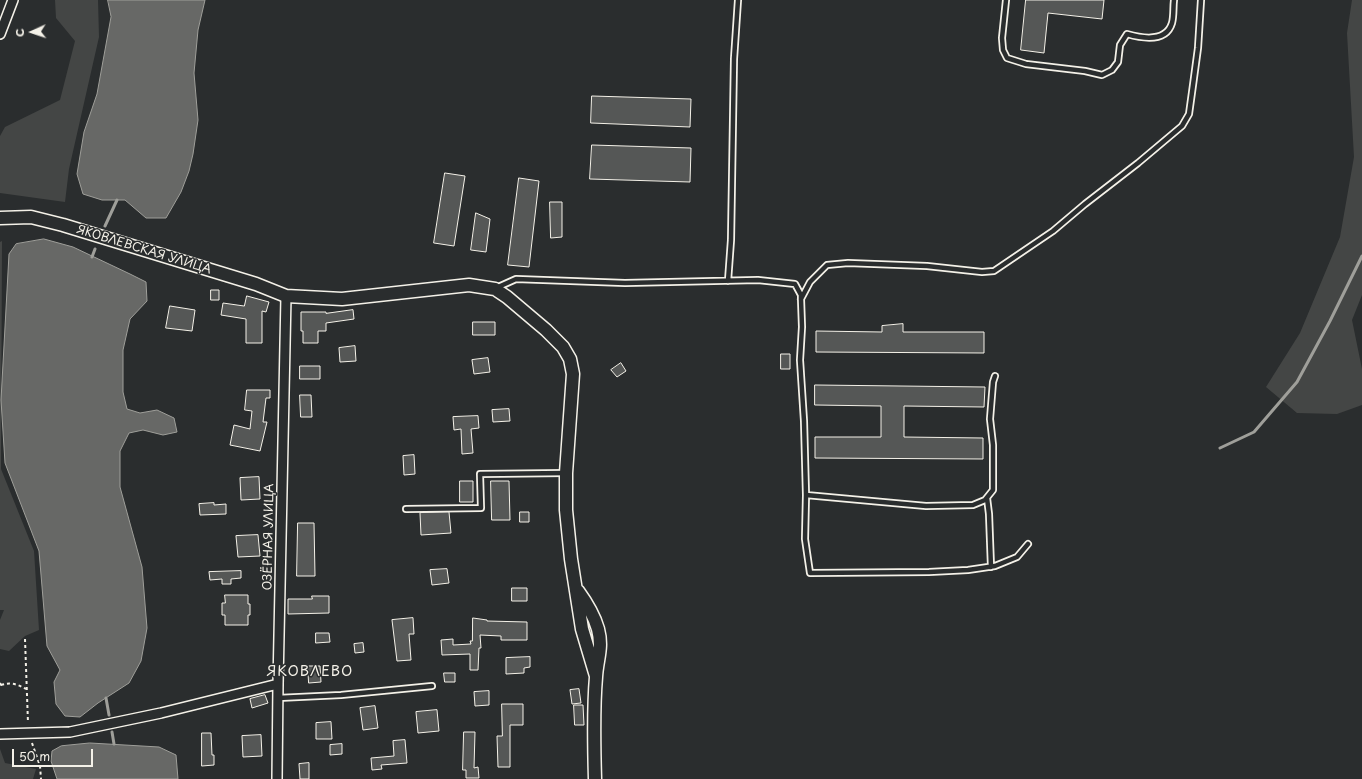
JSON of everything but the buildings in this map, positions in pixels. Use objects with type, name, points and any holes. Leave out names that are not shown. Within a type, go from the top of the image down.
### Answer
[{"type":"street","points":[[0,34],[13,0]]},
{"type":"street","name":"ЯКОВЛЕВСКАЯ УЛИЦА","points":[[0,218],[31,217],[64,225],[256,284],[286,296],[342,299],[469,285],[495,289]]},
{"type":"street","points":[[495,289],[507,297],[546,330],[563,347],[570,359],[573,374],[566,473],[566,510],[571,559],[582,629],[596,676],[594,714],[595,779]]},
{"type":"street","name":"ОЗЁРНАЯ УЛИЦА","points":[[277,779],[286,296]]},
{"type":"street","points":[[0,734],[70,732],[161,713],[278,684]]},
{"type":"lane","points":[[728,281],[731,240],[734,59],[738,0]]},
{"type":"lane","points":[[1006,0],[1002,38],[1003,50],[1008,58],[1026,64],[1102,74],[1112,70],[1118,62],[1120,45],[1127,34],[1142,38],[1157,37],[1166,31],[1172,24],[1174,0]]},
{"type":"lane","points":[[801,299],[810,282],[827,265],[848,263],[926,266],[982,272],[994,271],[1052,231],[1182,126],[1189,114],[1198,48],[1201,0]]},
{"type":"lane","points":[[495,289],[516,279],[544,281],[625,282],[758,280],[794,284],[801,299],[802,327],[800,360],[804,421],[806,495],[805,539],[810,573],[929,572],[991,567],[1017,557],[1028,544]]},
{"type":"lane","points":[[806,495],[926,506],[973,505],[985,500],[992,490],[993,445],[990,419],[993,382],[995,376]]},
{"type":"lane","points":[[406,510],[481,508],[480,474],[566,473]]},
{"type":"lane","points":[[986,498],[989,514],[991,567]]},
{"type":"lane","points":[[278,698],[341,695],[432,686]]},
{"type":"path","points":[[25,638],[28,734],[40,766],[41,779]]},
{"type":"path","points":[[0,685],[10,683],[17,684],[27,689]]},
{"type":"shaded area","points":[[55,0],[98,0],[99,37],[69,169],[65,202],[0,193],[0,136],[5,127],[60,100],[75,41],[56,18]]},
{"type":"shaded area","points":[[108,0],[205,0],[198,30],[194,73],[198,120],[193,154],[189,171],[181,192],[166,218],[146,218],[125,200],[102,200],[83,194],[77,174],[84,132],[97,94],[111,17]]},
{"type":"shaded area","points":[[1352,0],[1362,0],[1362,295],[1352,320],[1362,369],[1362,405],[1337,414],[1297,413],[1266,387],[1300,333],[1340,237],[1354,157],[1347,33]]},
{"type":"shaded area","points":[[44,239],[73,247],[146,282],[147,301],[130,319],[123,350],[123,392],[127,409],[140,413],[157,410],[174,418],[177,432],[163,435],[143,430],[129,433],[120,451],[120,487],[142,567],[147,628],[141,661],[129,683],[98,703],[80,717],[65,716],[56,704],[54,682],[60,670],[47,646],[39,551],[5,463],[1,400],[9,254],[16,244]]},
{"type":"shaded area","points":[[2,241],[1,469],[34,551],[39,630],[25,636],[9,651],[0,649],[0,620],[4,610],[0,610],[0,242]]},
{"type":"shaded area","points":[[90,743],[159,747],[176,755],[178,779],[57,779],[51,761],[52,751],[61,746]]},
{"type":"shaded area","points":[[0,749],[5,763],[36,769],[33,779],[0,779]]},
{"type":"waterway","points":[[105,226],[117,200]]},
{"type":"waterway","points":[[92,257],[95,249]]},
{"type":"waterway","points":[[1220,448],[1254,432],[1297,382],[1330,321],[1362,256]]},
{"type":"waterway","points":[[106,698],[109,715]]},
{"type":"waterway","points":[[112,732],[114,744]]},
{"type":"district","name":"ЯКОВЛЕВО","points":[[310,672]]}]
